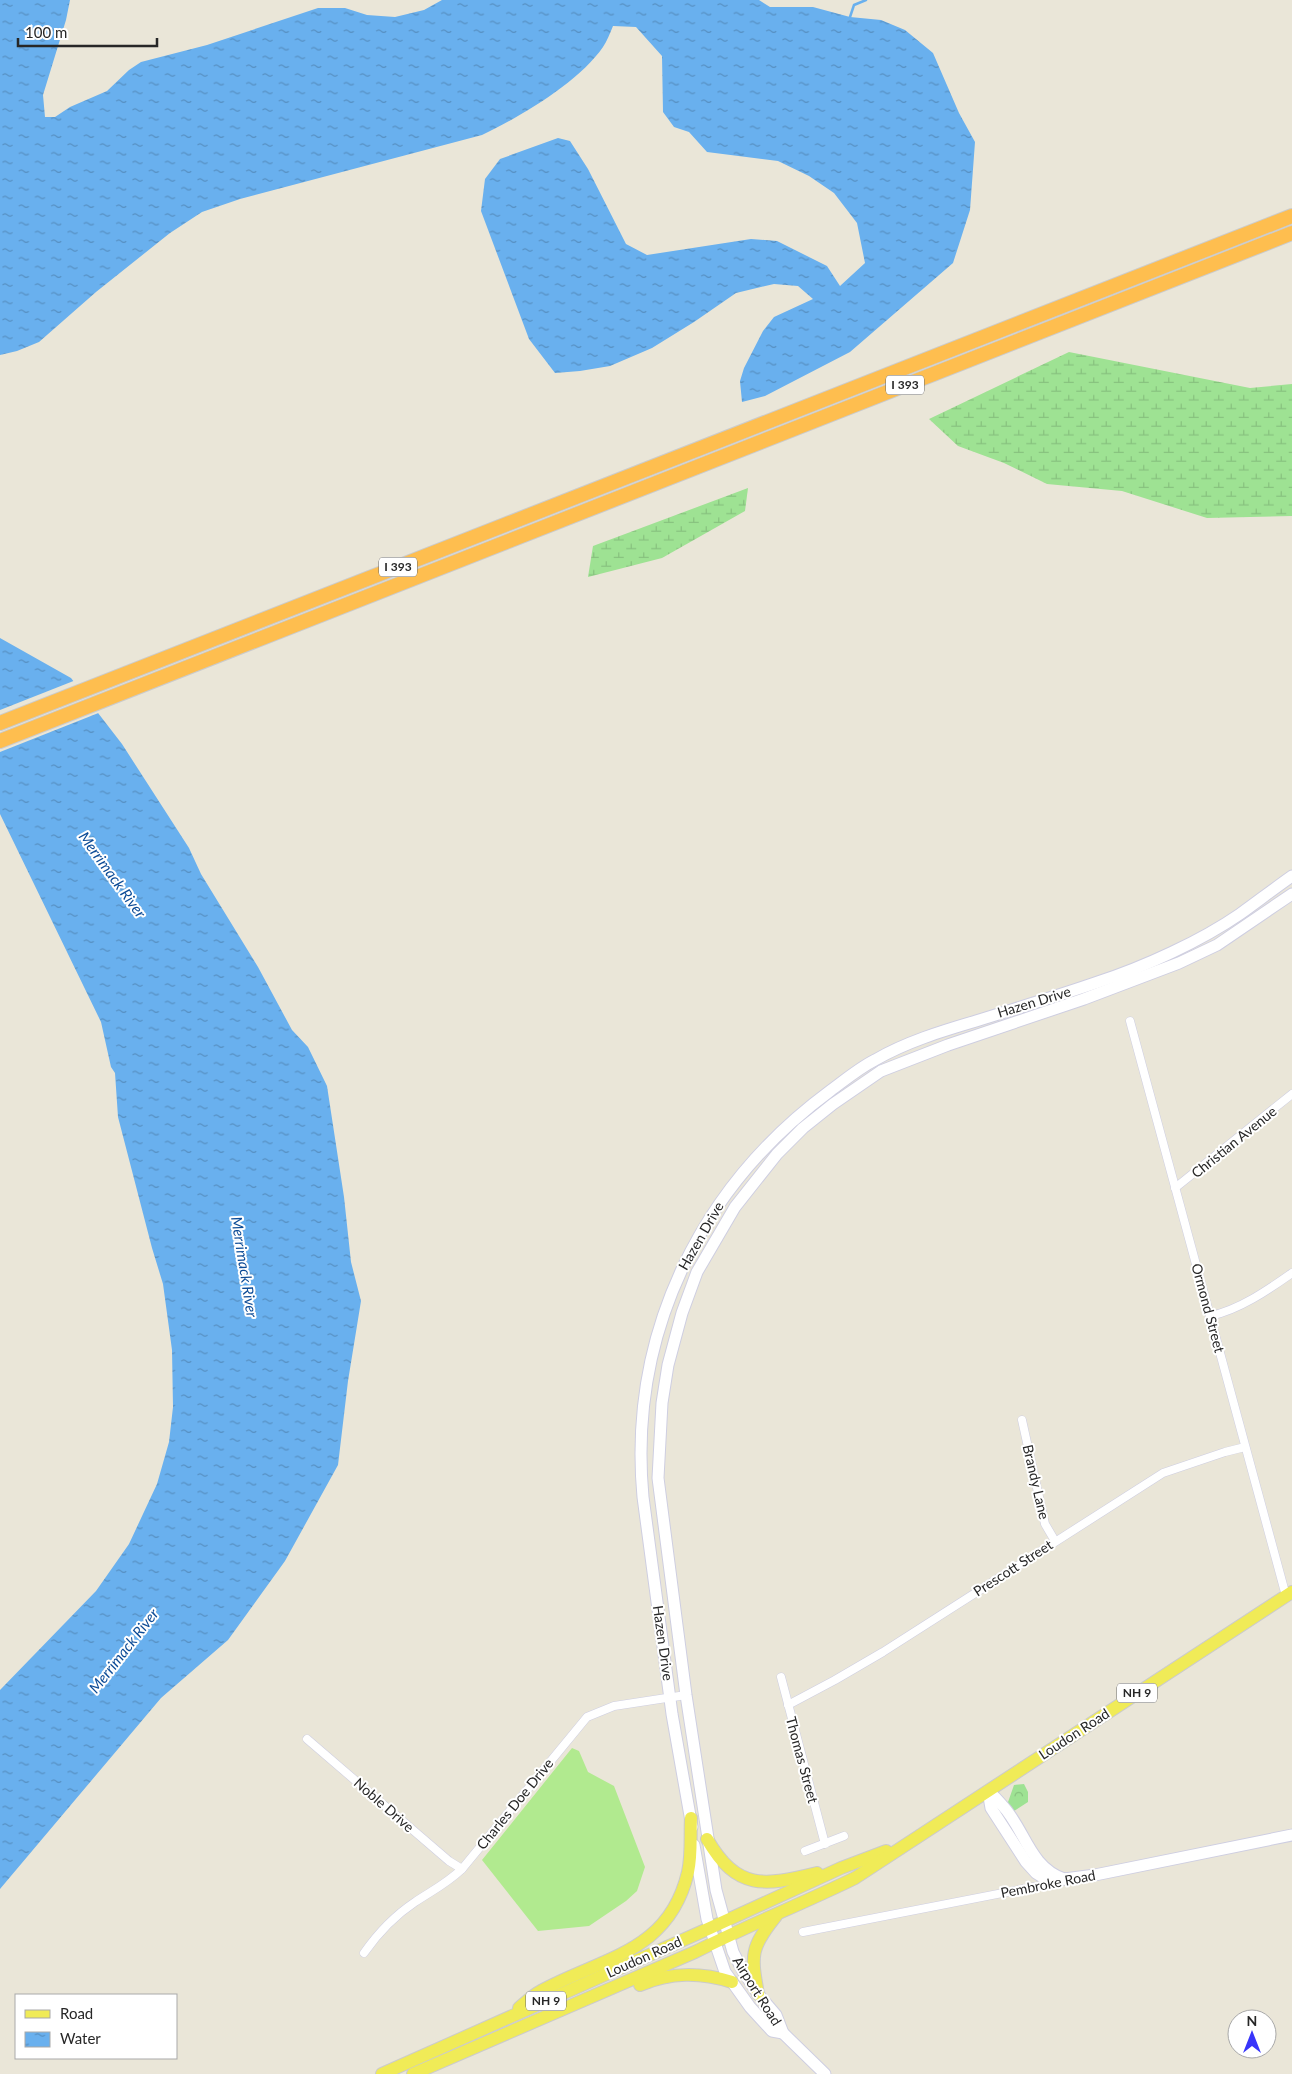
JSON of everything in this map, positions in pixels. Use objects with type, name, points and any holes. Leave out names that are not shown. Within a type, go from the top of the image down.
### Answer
[{"type":"highway","name":"I 393","points":[[0,723],[1292,216]]},
{"type":"highway","name":"I 393","points":[[0,742],[1292,233]]},
{"type":"main road","name":"Loudon Road","points":[[413,2074],[678,1960],[855,1878],[1289,1594]]},
{"type":"main road","points":[[506,2019],[539,1992],[616,1957],[653,1934],[676,1906],[684,1887],[689,1869],[691,1818]]},
{"type":"main road","points":[[707,1839],[724,1865],[750,1880],[780,1881],[841,1868]]},
{"type":"main road","name":"Loudon Road","points":[[382,2074],[841,1868],[907,1843]]},
{"type":"main road","points":[[758,1994],[753,1960],[760,1935],[777,1915]]},
{"type":"main road","points":[[544,2017],[577,2012],[654,1980],[670,1976],[703,1975],[732,1982]]},
{"type":"street","name":"Hazen Drive","points":[[710,1928],[696,1863],[691,1818],[672,1714],[672,1698],[641,1478],[643,1417],[649,1369],[661,1322],[675,1281],[703,1229],[730,1188],[780,1130],[805,1109],[875,1060],[924,1038],[1131,970],[1178,949],[1238,915],[1292,876]]},
{"type":"street","name":"Hazen Drive","points":[[724,1921],[707,1839],[658,1478],[662,1403],[668,1365],[682,1312],[697,1272],[718,1235],[746,1193],[777,1154],[803,1128],[832,1104],[881,1071],[948,1045],[1172,967],[1217,945],[1292,894]]},
{"type":"street","name":"Ormond Street","points":[[1130,1021],[1245,1447],[1289,1594]]},
{"type":"street","name":"Christian Avenue","points":[[1175,1188],[1292,1094]]},
{"type":"street","points":[[1210,1316],[1254,1298],[1292,1273]]},
{"type":"street","name":"Brandy Lane","points":[[1022,1420],[1045,1524],[1055,1541]]},
{"type":"street","name":"Prescott Street","points":[[788,1705],[883,1652],[1164,1473],[1245,1447]]},
{"type":"street","name":"Thomas Street","points":[[781,1677],[825,1844]]},
{"type":"street","name":"Charles Doe Drive","points":[[364,1953],[385,1925],[415,1902],[447,1884],[462,1869],[587,1717],[614,1706],[686,1695]]},
{"type":"street","name":"Noble Drive","points":[[307,1739],[449,1861],[462,1869]]},
{"type":"street","points":[[988,1790],[991,1808],[1029,1866],[1044,1879],[1055,1881],[1068,1880]]},
{"type":"street","points":[[805,1851],[844,1836]]},
{"type":"street","name":"Pembroke Road","points":[[803,1932],[1292,1836]]},
{"type":"street","name":"Airport Road","points":[[724,1921],[733,1952],[758,1994],[776,2014],[783,2033],[825,2074]]},
{"type":"street","name":"Airport Road","points":[[710,1928],[725,1972],[750,2008],[772,2031],[783,2033]]},
{"type":"green space","points":[[1069,352],[1250,388],[1292,384],[1292,516],[1207,518],[1122,491],[1047,484],[1004,463],[958,446],[929,419]]},
{"type":"green space","points":[[748,488],[745,511],[662,558],[588,577],[593,546]]},
{"type":"green space","points":[[572,1748],[579,1751],[588,1772],[614,1786],[645,1867],[637,1891],[626,1901],[589,1926],[538,1931],[482,1860]]},
{"type":"green space","points":[[1024,1784],[1028,1792],[1028,1802],[1014,1811],[1007,1805],[1014,1785]]},
{"type":"water","points":[[0,0],[70,0],[66,20],[43,95],[45,117],[55,117],[70,107],[107,91],[129,70],[141,62],[207,45],[318,8],[345,8],[367,15],[395,17],[424,10],[442,0],[759,0],[770,7],[813,7],[850,17],[881,20],[905,30],[933,53],[959,113],[975,142],[970,210],[953,263],[850,352],[765,396],[742,402],[740,381],[744,368],[763,331],[774,317],[813,299],[798,286],[774,284],[736,293],[652,348],[610,366],[555,373],[529,339],[481,211],[485,179],[500,159],[558,138],[570,141],[588,169],[626,244],[647,255],[751,239],[777,241],[827,266],[840,286],[865,263],[857,223],[834,193],[809,176],[778,161],[707,152],[689,132],[674,127],[663,112],[662,56],[636,27],[613,26],[603,47],[579,73],[548,97],[497,127],[482,135],[240,199],[202,212],[170,233],[96,292],[39,342],[17,351],[0,355]]},
{"type":"water","name":"Merrimack River","points":[[0,638],[71,678],[122,744],[189,848],[201,874],[258,967],[292,1030],[308,1047],[327,1086],[344,1197],[351,1262],[361,1301],[348,1381],[338,1465],[285,1561],[228,1640],[161,1698],[0,1889],[0,1690],[96,1591],[129,1544],[157,1484],[169,1442],[173,1407],[172,1350],[163,1284],[118,1117],[115,1073],[111,1067],[101,1022],[0,814]]},
{"type":"pier","points":[[76,680],[101,712],[0,752],[0,710]]},
{"type":"waterway","points":[[850,17],[854,5],[866,0]]}]
